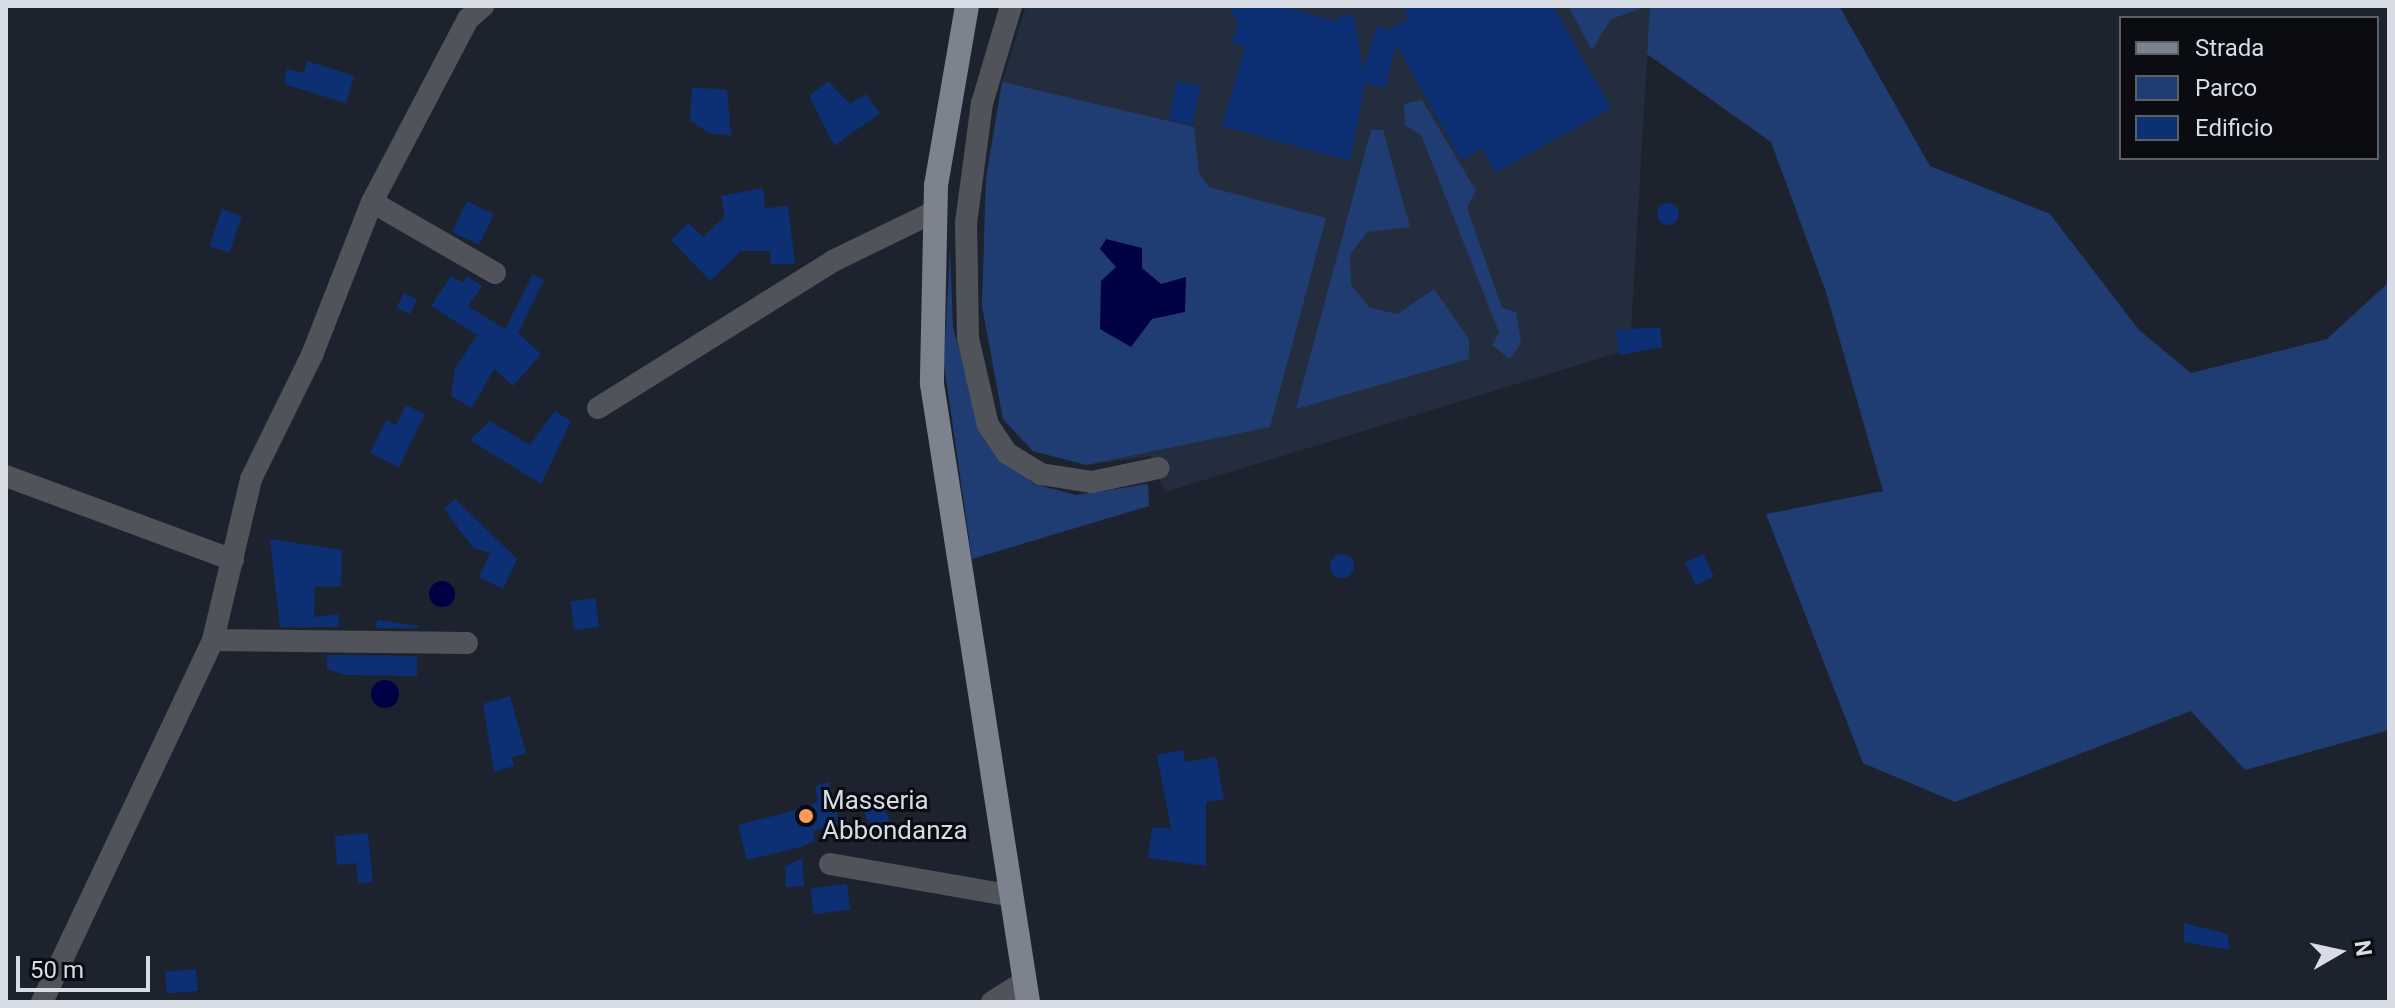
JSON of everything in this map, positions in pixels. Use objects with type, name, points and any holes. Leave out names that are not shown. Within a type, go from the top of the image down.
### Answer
[{"type":"main road","points":[[967,6],[936,211],[932,384],[1025,993]]},
{"type":"street","points":[[42,1002],[213,640],[251,479],[312,355],[372,202],[468,19],[483,6]]},
{"type":"street","points":[[1011,6],[982,103],[965,237],[968,338],[988,425],[1007,453],[1041,474],[1092,482],[1159,468]]},
{"type":"street","points":[[372,202],[495,273]]},
{"type":"street","points":[[598,408],[833,261],[936,211]]},
{"type":"street","points":[[6,476],[233,560]]},
{"type":"street","points":[[213,640],[467,643]]},
{"type":"street","points":[[830,864],[1008,895]]},
{"type":"street","points":[[992,1002],[1025,993]]},
{"type":"shaded area","points":[[1026,6],[1650,6],[1630,349],[1165,492],[1150,456],[1086,465],[1033,451],[1003,419],[982,306],[986,178],[1002,82]]},
{"type":"shaded area","points":[[1106,239],[1142,248],[1142,268],[1161,284],[1186,277],[1185,312],[1152,319],[1131,347],[1100,329],[1101,281],[1116,267],[1100,249]]},
{"type":"shaded area","points":[[442,581],[451,585],[455,594],[451,603],[442,607],[433,603],[429,594],[433,585]]},
{"type":"shaded area","points":[[385,680],[395,684],[399,694],[395,704],[385,708],[375,704],[371,694],[375,684]]},
{"type":"green space","points":[[1568,6],[1649,6],[1611,19],[1592,50]]},
{"type":"green space","points":[[1650,6],[1839,6],[1930,166],[2050,214],[2139,330],[2191,373],[2327,339],[2389,282],[2389,730],[2245,770],[2191,711],[1955,802],[1863,763],[1766,514],[1883,491],[1826,292],[1771,142],[1647,54]]},
{"type":"green space","points":[[1002,82],[1194,127],[1199,173],[1209,187],[1326,218],[1270,427],[1086,465],[1033,451],[1003,419],[982,306],[986,178]]},
{"type":"green space","points":[[1422,100],[1476,191],[1467,208],[1502,308],[1516,312],[1521,343],[1510,359],[1492,345],[1499,332],[1421,135],[1405,125],[1404,104]]},
{"type":"green space","points":[[1371,130],[1383,130],[1410,227],[1367,232],[1350,255],[1351,285],[1370,308],[1398,314],[1434,289],[1469,339],[1469,359],[1296,409]]},
{"type":"green space","points":[[950,248],[953,328],[984,440],[1034,484],[1076,495],[1148,484],[1149,506],[972,559],[944,364]]},
{"type":"building","points":[[1228,6],[1281,6],[1335,21],[1342,14],[1354,16],[1363,70],[1377,26],[1388,30],[1409,18],[1402,6],[1553,6],[1611,108],[1495,173],[1482,148],[1461,160],[1396,44],[1385,88],[1365,83],[1350,161],[1222,126],[1245,47],[1232,43],[1238,23]]},
{"type":"building","points":[[307,61],[354,76],[346,103],[284,84],[287,69],[304,73]]},
{"type":"building","points":[[828,81],[850,104],[866,94],[880,113],[834,146],[809,96]]},
{"type":"building","points":[[1177,81],[1200,86],[1192,125],[1169,120]]},
{"type":"building","points":[[692,87],[727,90],[731,135],[710,134],[690,120]]},
{"type":"building","points":[[763,188],[765,208],[788,206],[795,264],[771,264],[770,251],[741,251],[710,281],[671,240],[688,223],[703,237],[725,216],[721,196]]},
{"type":"building","points":[[467,201],[494,214],[479,245],[452,232]]},
{"type":"building","points":[[1668,203],[1676,206],[1679,214],[1676,222],[1668,225],[1660,222],[1657,214],[1660,206]]},
{"type":"building","points":[[222,209],[242,216],[229,253],[209,246]]},
{"type":"building","points":[[533,274],[544,280],[518,333],[541,354],[513,386],[494,369],[472,408],[451,396],[455,369],[477,335],[431,306],[451,276],[463,283],[467,276],[482,286],[468,306],[505,329]]},
{"type":"building","points":[[404,293],[417,300],[410,314],[396,307]]},
{"type":"building","points":[[1660,327],[1662,347],[1619,355],[1616,330]]},
{"type":"building","points":[[406,405],[425,414],[399,467],[370,453],[386,420],[396,425]]},
{"type":"building","points":[[555,411],[571,421],[541,484],[470,440],[490,421],[530,445]]},
{"type":"building","points":[[455,499],[517,559],[503,589],[479,577],[490,553],[473,548],[444,509]]},
{"type":"building","points":[[270,539],[342,550],[341,586],[315,587],[314,617],[338,614],[339,627],[280,627]]},
{"type":"building","points":[[1342,554],[1351,557],[1354,566],[1351,575],[1342,578],[1333,575],[1330,566],[1333,557]]},
{"type":"building","points":[[1703,554],[1714,576],[1696,585],[1685,563]]},
{"type":"building","points":[[595,598],[599,627],[574,630],[570,601]]},
{"type":"building","points":[[377,620],[418,626],[418,628],[376,628]]},
{"type":"building","points":[[327,655],[417,656],[417,676],[345,675],[327,669]]},
{"type":"building","points":[[510,696],[526,753],[512,757],[514,766],[494,772],[483,704]]},
{"type":"building","points":[[1183,750],[1185,762],[1216,757],[1224,799],[1206,802],[1206,866],[1148,858],[1152,827],[1171,829],[1157,755]]},
{"type":"building","name":"Masseria Abbondanza","points":[[829,782],[840,824],[813,831],[815,840],[801,847],[747,860],[738,825],[808,807],[818,801],[815,786]]},
{"type":"building","points":[[879,797],[891,823],[873,832],[861,805]]},
{"type":"building","points":[[368,833],[373,882],[358,883],[356,863],[337,865],[335,836]]},
{"type":"building","points":[[802,858],[804,886],[786,887],[785,867]]},
{"type":"building","points":[[847,884],[850,910],[813,914],[810,889]]},
{"type":"building","points":[[2184,923],[2227,934],[2230,950],[2184,942]]},
{"type":"building","points":[[196,969],[198,991],[167,994],[165,972]]},
{"type":"place","name":"Masseria Abbondanza","points":[[806,816]]}]
